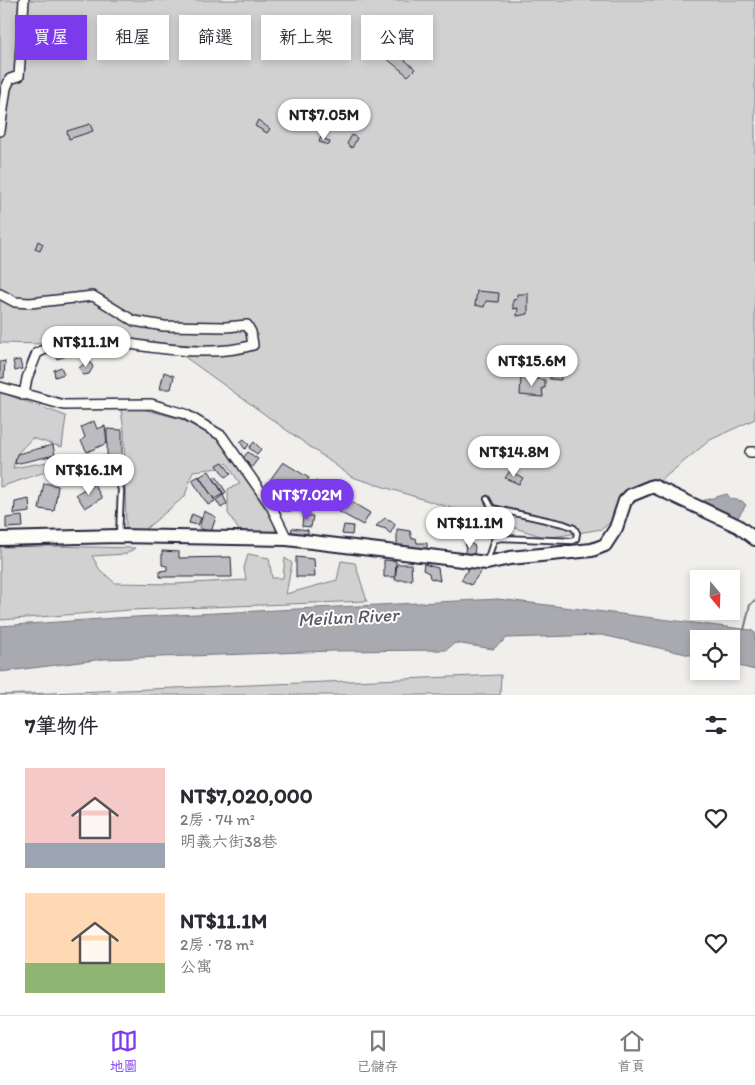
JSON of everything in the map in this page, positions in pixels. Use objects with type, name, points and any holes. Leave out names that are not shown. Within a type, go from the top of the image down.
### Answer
[{"type":"street","points":[[0,131],[6,88],[10,79],[19,76],[24,0]]},
{"type":"street","points":[[0,294],[15,302],[30,303],[93,296],[134,321],[164,326],[226,327],[247,325],[251,332],[253,345],[240,349],[158,348],[127,344],[102,335],[90,335],[60,343],[37,353],[27,378],[24,395]]},
{"type":"street","points":[[0,387],[64,405],[151,404],[184,414],[222,436],[271,506],[287,539]]},
{"type":"street","points":[[0,539],[118,536],[287,539],[487,563],[510,558],[592,550],[605,545],[616,528],[625,501],[631,495],[653,486],[738,526],[755,538]]},
{"type":"lane","points":[[117,475],[122,490],[118,536]]},
{"type":"lane","points":[[487,499],[492,508],[564,524],[574,528],[577,533],[576,539],[572,541],[501,538],[494,540],[487,563]]},
{"type":"shaded area","points":[[0,0],[755,0],[755,419],[710,440],[602,529],[547,538],[352,477],[171,347],[0,343]]},
{"type":"shaded area","points":[[0,392],[66,416],[62,447],[32,438],[17,454],[13,468],[53,461],[54,469],[0,487]]},
{"type":"shaded area","points":[[120,403],[181,419],[218,439],[271,506],[276,532],[240,532],[228,513],[228,489],[240,484],[227,463],[219,468],[193,471],[185,496],[142,532],[126,531],[124,431]]},
{"type":"shaded area","points":[[0,547],[135,548],[126,554],[92,556],[100,570],[115,583],[174,584],[246,580],[244,568],[248,554],[269,558],[272,578],[283,578],[285,558],[292,563],[286,594],[337,580],[341,561],[355,563],[367,601],[130,610],[0,620]]},
{"type":"shaded area","points":[[501,675],[500,695],[0,695]]},
{"type":"water","points":[[727,494],[731,499],[742,501],[746,505],[736,520],[698,502]]},
{"type":"water","name":"Meilun River","points":[[498,599],[751,630],[755,633],[755,670],[740,666],[740,630],[690,630],[690,655],[602,635],[507,638],[493,649],[455,643],[446,650],[333,651],[104,659],[0,672],[0,626],[115,618]]},
{"type":"building","points":[[389,60],[405,60],[415,69],[408,76]]},
{"type":"building","points":[[258,120],[270,129],[267,133],[255,126]]},
{"type":"building","points":[[90,124],[93,131],[69,139],[67,131]]},
{"type":"building","points":[[352,135],[357,138],[352,148],[347,144]]},
{"type":"building","points":[[321,137],[330,142],[329,145],[319,142]]},
{"type":"building","points":[[38,241],[43,244],[40,251],[35,249]]},
{"type":"building","points":[[477,291],[499,293],[498,302],[486,301],[484,307],[475,305]]},
{"type":"building","points":[[517,294],[528,294],[528,314],[517,316],[518,308],[513,309],[513,300],[517,299]]},
{"type":"building","points":[[64,350],[66,356],[57,359],[56,351]]},
{"type":"building","points":[[20,360],[22,369],[15,371],[13,361]]},
{"type":"building","points":[[89,360],[93,367],[89,374],[83,375],[79,368]]},
{"type":"building","points":[[5,361],[4,378],[0,378],[0,362]]},
{"type":"building","points":[[61,367],[64,374],[55,377],[54,370]]},
{"type":"building","points":[[561,369],[561,380],[550,379],[549,370]]},
{"type":"building","points":[[164,372],[174,376],[171,389],[160,389]]},
{"type":"building","points":[[521,377],[545,380],[545,388],[542,388],[543,397],[520,395]]},
{"type":"building","points":[[94,421],[97,429],[105,426],[107,443],[87,452],[81,441],[85,437],[81,427]]},
{"type":"building","points":[[107,429],[122,430],[122,457],[107,456]]},
{"type":"building","points":[[244,439],[249,445],[245,449],[240,442]]},
{"type":"building","points":[[254,442],[261,449],[257,454],[249,448]]},
{"type":"building","points":[[53,445],[55,455],[15,464],[17,454]]},
{"type":"building","points":[[248,452],[258,459],[251,468],[243,458]]},
{"type":"building","points":[[223,462],[231,474],[225,477],[217,465]]},
{"type":"building","points":[[283,462],[309,478],[301,492],[290,492],[270,480]]},
{"type":"building","points":[[209,471],[223,494],[214,499],[199,477]]},
{"type":"building","points":[[510,471],[523,478],[519,484],[505,478]]},
{"type":"building","points":[[199,476],[215,501],[208,505],[192,480]]},
{"type":"building","points":[[216,476],[226,492],[224,494],[213,478]]},
{"type":"building","points":[[316,481],[327,488],[321,495],[311,490]]},
{"type":"building","points":[[44,483],[58,486],[54,511],[39,509]]},
{"type":"building","points":[[94,484],[102,498],[85,508],[76,494]]},
{"type":"building","points":[[329,491],[338,494],[334,502],[325,495]]},
{"type":"building","points":[[303,492],[309,496],[309,502],[300,502],[299,497]]},
{"type":"building","points":[[223,495],[227,504],[221,508],[216,500]]},
{"type":"building","points":[[340,495],[370,513],[363,525],[334,509]]},
{"type":"building","points":[[29,499],[30,512],[14,514],[15,502]]},
{"type":"building","points":[[301,505],[300,511],[282,511],[282,506]]},
{"type":"building","points":[[204,511],[216,517],[211,532],[199,528]]},
{"type":"building","points":[[192,514],[201,518],[198,525],[189,523]]},
{"type":"building","points":[[22,516],[23,527],[6,528],[6,518]]},
{"type":"building","points":[[303,516],[313,516],[311,527],[302,526]]},
{"type":"building","points":[[385,518],[392,521],[395,525],[390,534],[386,529],[376,526]]},
{"type":"building","points":[[344,525],[353,526],[352,535],[342,534]]},
{"type":"building","points":[[292,528],[308,530],[308,537],[291,536]]},
{"type":"building","points":[[397,529],[410,531],[412,539],[416,538],[417,543],[427,543],[427,552],[397,548]]},
{"type":"building","points":[[466,541],[475,546],[474,556],[465,554]]},
{"type":"building","points":[[162,551],[179,552],[179,558],[231,557],[232,577],[160,577],[160,571],[167,570],[167,566],[162,565]]},
{"type":"building","points":[[296,557],[314,559],[315,577],[296,577]]},
{"type":"building","points":[[384,560],[396,561],[395,577],[384,577]]},
{"type":"building","points":[[397,564],[411,564],[412,580],[395,580]]},
{"type":"building","points":[[424,564],[438,568],[440,581],[430,578],[429,573],[423,570]]},
{"type":"building","points":[[471,565],[484,567],[471,585],[461,580]]},
{"type":"waterway","points":[[744,630],[750,605],[755,600]]}]
